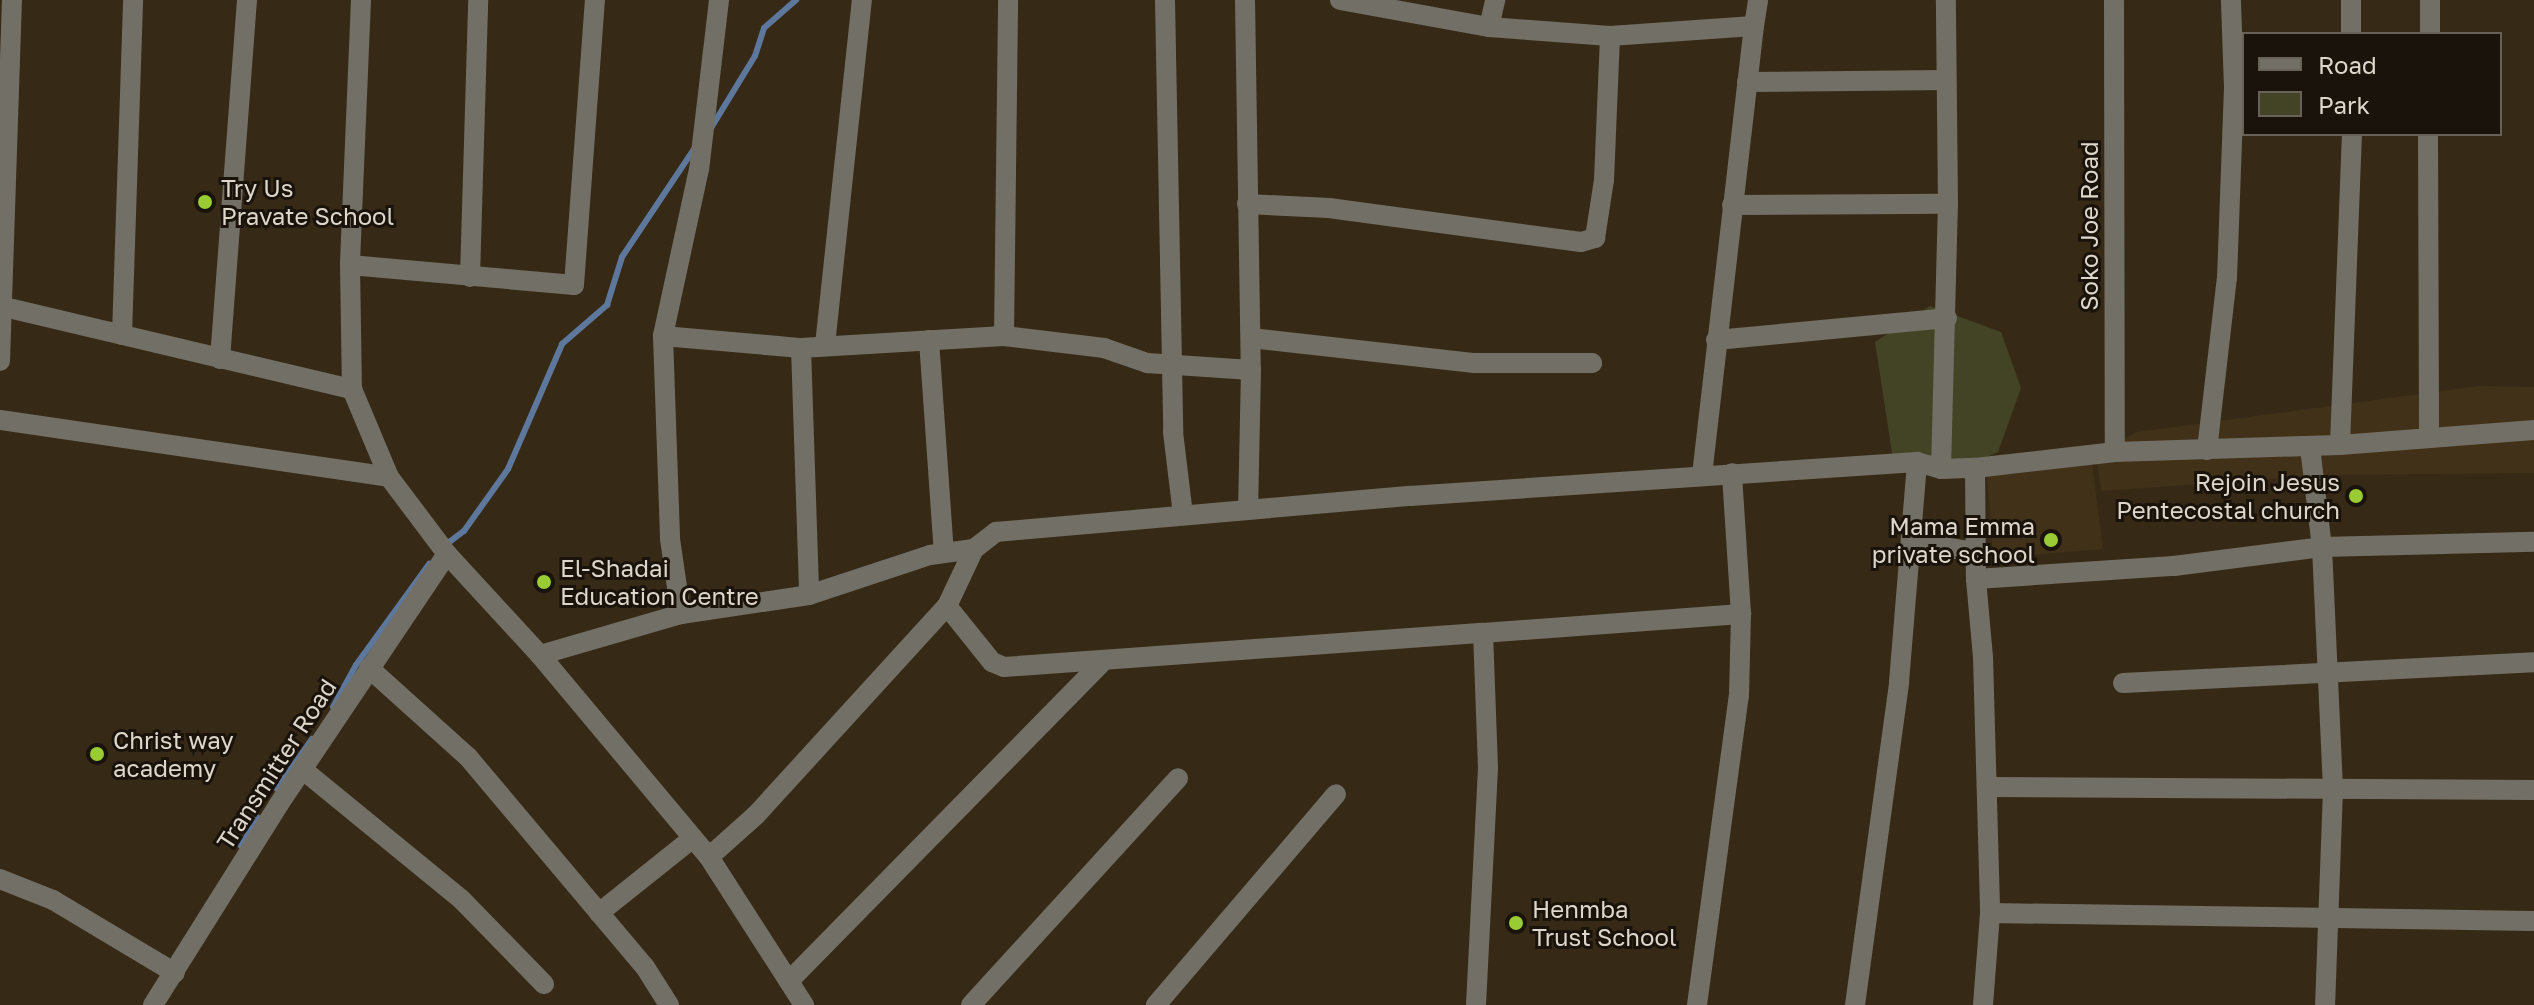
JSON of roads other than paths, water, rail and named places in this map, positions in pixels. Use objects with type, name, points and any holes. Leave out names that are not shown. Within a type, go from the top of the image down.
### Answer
[{"type":"street","points":[[0,361],[12,0]]},
{"type":"street","points":[[122,335],[133,0]]},
{"type":"street","points":[[220,359],[247,0]]},
{"type":"street","points":[[361,0],[350,265],[352,389],[389,477],[447,554],[540,655],[709,857],[804,1005]]},
{"type":"street","points":[[470,277],[478,0]]},
{"type":"street","points":[[350,265],[574,285],[595,0]]},
{"type":"street","points":[[681,614],[670,539],[663,336],[699,169],[719,0]]},
{"type":"street","points":[[825,345],[862,0]]},
{"type":"street","points":[[1004,336],[1008,0]]},
{"type":"street","points":[[1165,0],[1173,432],[1183,515]]},
{"type":"street","points":[[1245,0],[1251,338],[1248,509]]},
{"type":"street","points":[[1340,0],[1489,27],[1610,36],[1754,26]]},
{"type":"street","points":[[1489,27],[1495,0]]},
{"type":"street","points":[[1702,475],[1758,0]]},
{"type":"street","points":[[1941,469],[1947,318],[1946,0]]},
{"type":"street","name":"Soko Joe Road","points":[[2114,0],[2115,452]]},
{"type":"street","points":[[2207,450],[2227,278],[2234,88],[2231,0]]},
{"type":"street","points":[[2351,0],[2351,32]]},
{"type":"street","points":[[2430,0],[2430,32]]},
{"type":"street","points":[[1247,204],[1329,208],[1581,242],[1595,238],[1604,180],[1610,36]]},
{"type":"street","points":[[1747,82],[1945,80]]},
{"type":"street","points":[[2340,445],[2352,136]]},
{"type":"street","points":[[2428,136],[2429,438]]},
{"type":"street","points":[[1732,205],[1948,204]]},
{"type":"street","points":[[2,307],[352,389]]},
{"type":"street","points":[[1716,340],[1947,318]]},
{"type":"street","points":[[663,336],[801,348],[1004,336],[1104,348],[1173,366],[1251,370]]},
{"type":"street","points":[[1251,338],[1475,363],[1592,363],[1587,363]]},
{"type":"street","points":[[929,340],[944,552]]},
{"type":"street","points":[[801,348],[809,595]]},
{"type":"street","points":[[0,420],[389,477]]},
{"type":"street","points":[[709,857],[756,815],[947,606],[974,549],[996,532],[1012,528],[1732,473],[1917,462],[1941,469],[1975,468],[2115,452],[2310,447],[2534,430]]},
{"type":"street","points":[[2310,447],[2322,547],[2333,789],[2325,1005]]},
{"type":"street","points":[[1855,1005],[1876,880],[1912,542],[1917,462]]},
{"type":"street","points":[[1975,468],[1975,552],[1990,913],[1983,1005]]},
{"type":"street","points":[[1697,1005],[1729,786],[1741,614],[1732,473]]},
{"type":"street","points":[[1912,542],[1975,552]]},
{"type":"street","points":[[1976,579],[2174,566],[2322,547],[2534,542]]},
{"type":"street","points":[[540,655],[681,614],[809,595],[944,552],[974,549]]},
{"type":"street","name":"Transmitter Road","points":[[153,1005],[302,769],[447,554]]},
{"type":"street","points":[[947,606],[997,665],[1101,663],[1741,614]]},
{"type":"street","points":[[1476,1005],[1488,768],[1483,633]]},
{"type":"street","points":[[2123,683],[2534,662]]},
{"type":"street","points":[[789,981],[1101,663]]},
{"type":"street","points":[[369,668],[468,757],[599,913],[669,1005]]},
{"type":"street","points":[[302,769],[461,899],[544,984]]},
{"type":"street","points":[[971,1005],[1178,778]]},
{"type":"street","points":[[1987,787],[2534,790]]},
{"type":"street","points":[[1156,1005],[1336,794]]},
{"type":"street","points":[[599,913],[693,838]]},
{"type":"street","points":[[0,879],[53,900],[175,973]]},
{"type":"street","points":[[1990,913],[2534,921]]},
{"type":"waterway","points":[[711,128],[755,56],[764,28],[796,0]]},
{"type":"waterway","points":[[444,546],[464,531],[508,469],[562,344],[607,305],[622,257],[694,149]]},
{"type":"waterway","points":[[333,707],[356,665],[429,564]]},
{"type":"waterway","points":[[277,789],[312,739]]},
{"type":"waterway","points":[[241,846],[258,818]]},
{"type":"place","name":"Try Us Pravate School","points":[[205,202]]},
{"type":"place","name":"Rejoin Jesus Pentecostal church","points":[[2356,496]]},
{"type":"place","name":"Mama Emma private school","points":[[2051,540]]},
{"type":"place","name":"El-Shadai Education Centre","points":[[544,582]]},
{"type":"place","name":"Christ way academy","points":[[97,754]]},
{"type":"place","name":"Henmba Trust School","points":[[1516,923]]}]
